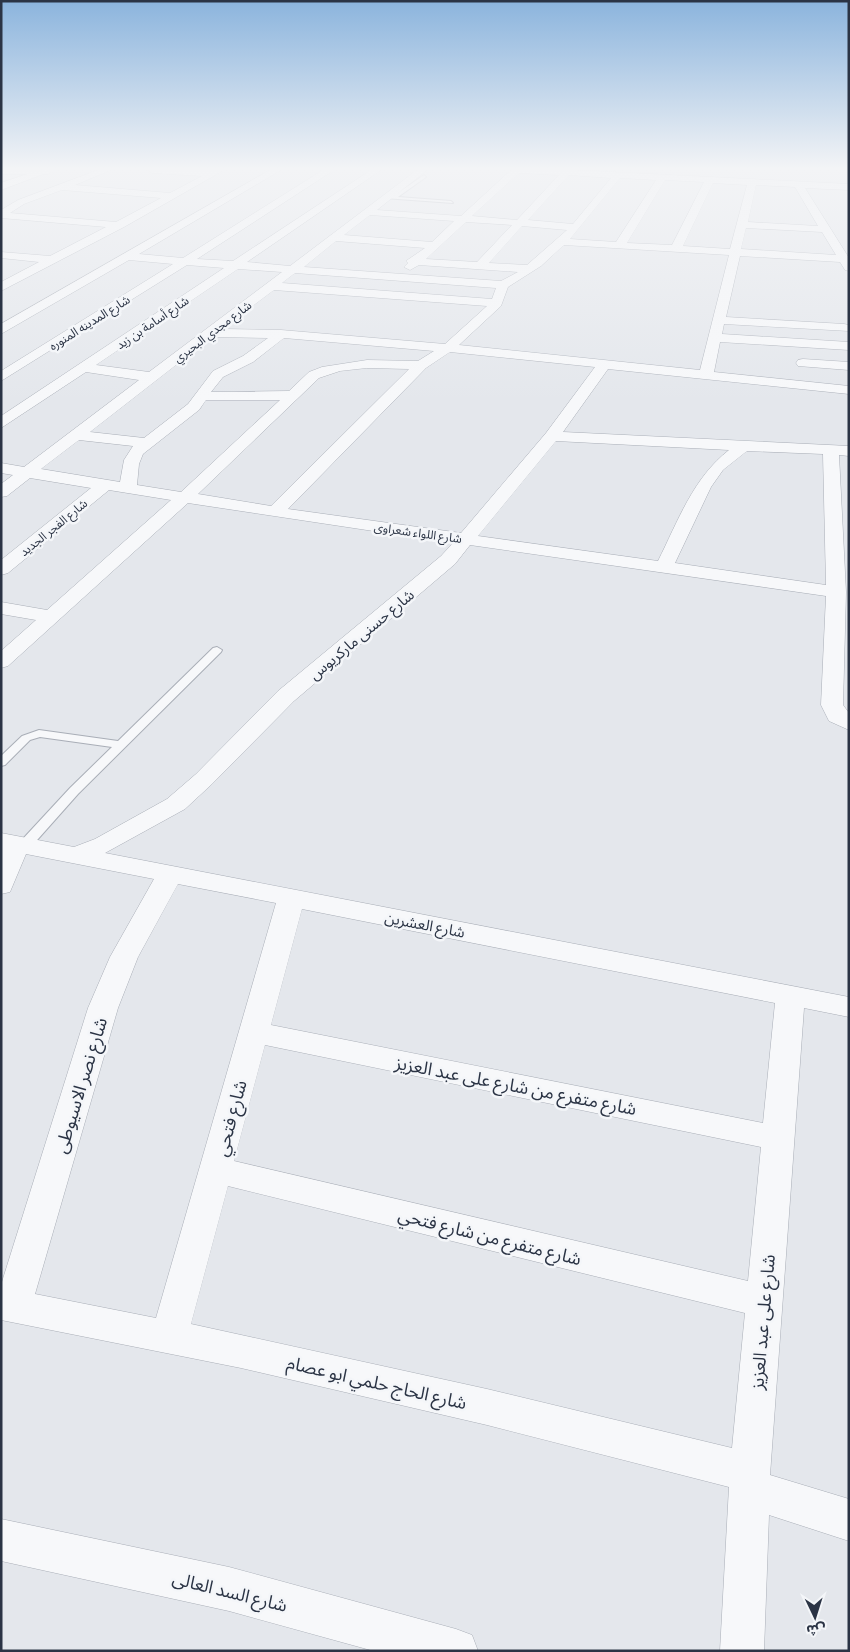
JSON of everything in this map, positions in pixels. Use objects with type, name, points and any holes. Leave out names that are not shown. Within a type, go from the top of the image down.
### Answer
[{"type":"street","points":[[4,293],[52,260],[77,247]]},
{"type":"street","points":[[1,330],[144,247]]},
{"type":"street","name":"شارع المدينه المنوره","points":[[1,377],[208,247]]},
{"type":"street","name":"شارع أسامة بن زيد","points":[[1,423],[262,247]]},
{"type":"street","name":"شارع مجدي البحيري","points":[[1,492],[314,253],[319,247]]},
{"type":"street","points":[[399,277],[432,247]]},
{"type":"street","points":[[480,266],[498,247]]},
{"type":"street","points":[[128,256],[503,285],[529,270],[558,247]]},
{"type":"street","points":[[634,247],[735,254],[843,255]]},
{"type":"street","points":[[706,374],[735,254],[739,247]]},
{"type":"street","points":[[827,247],[843,255]]},
{"type":"street","points":[[314,253],[332,255]]},
{"type":"street","points":[[1,255],[52,260]]},
{"type":"street","points":[[398,260],[529,270]]},
{"type":"street","points":[[275,512],[421,365],[448,348],[497,303],[503,285]]},
{"type":"street","points":[[271,286],[497,303]]},
{"type":"street","points":[[27,298],[52,301]]},
{"type":"street","points":[[94,319],[112,321]]},
{"type":"street","points":[[719,320],[849,328]]},
{"type":"street","points":[[130,323],[148,325]]},
{"type":"street","points":[[209,333],[281,334],[448,348],[849,390]]},
{"type":"street","points":[[128,488],[132,457],[146,443],[194,407],[200,396],[218,374],[248,359],[281,334]]},
{"type":"street","points":[[715,338],[849,346]]},
{"type":"street","name":"شارع حسنى ماركريوس","points":[[74,856],[113,840],[176,804],[204,779],[286,696],[425,581],[468,539],[552,436],[605,363]]},
{"type":"street","points":[[803,363],[849,366]]},
{"type":"street","points":[[1,662],[184,498],[314,375],[333,368],[382,364],[421,365]]},
{"type":"street","points":[[84,368],[152,377]]},
{"type":"street","points":[[200,396],[295,395]]},
{"type":"street","points":[[76,435],[146,443]]},
{"type":"street","points":[[552,436],[840,450],[842,544],[840,583],[842,622],[841,669],[832,704],[837,716],[849,723]]},
{"type":"street","points":[[664,567],[703,487],[718,467],[743,446]]},
{"type":"street","name":"شارع اللواء شعراوى","points":[[1,468],[275,512],[664,567],[840,583]]},
{"type":"street","name":"شارع الفجر الجديد","points":[[1,569],[105,485]]},
{"type":"street","points":[[1,608],[53,617]]},
{"type":"street","points":[[1,886],[14,843]]},
{"type":"street","name":"شارع العشرين","points":[[14,843],[849,1007]]},
{"type":"street","name":"شارع نصر الاسيوطى","points":[[7,1305],[109,994],[124,957],[170,874]]},
{"type":"street","name":"شارع فتحي","points":[[169,1337],[291,898]]},
{"type":"street","name":"شارع على عبد العزيز","points":[[742,1651],[750,1480],[763,1302],[790,994]]},
{"type":"street","name":"شارع متفرع من شارع على عبد العزيز","points":[[254,1032],[777,1138]]},
{"type":"street","name":"شارع متفرع من شارع فتحي","points":[[216,1170],[763,1302]]},
{"type":"street","name":"شارع الحاج حلمي ابو عصام","points":[[7,1305],[169,1337],[487,1407],[750,1480],[849,1520]]},
{"type":"street","name":"شارع السد العالى","points":[[1,1540],[229,1589],[456,1651]]},
{"type":"lane","points":[[14,843],[74,791],[217,650]]},
{"type":"lane","points":[[1,763],[26,738],[39,733],[121,745]]}]
